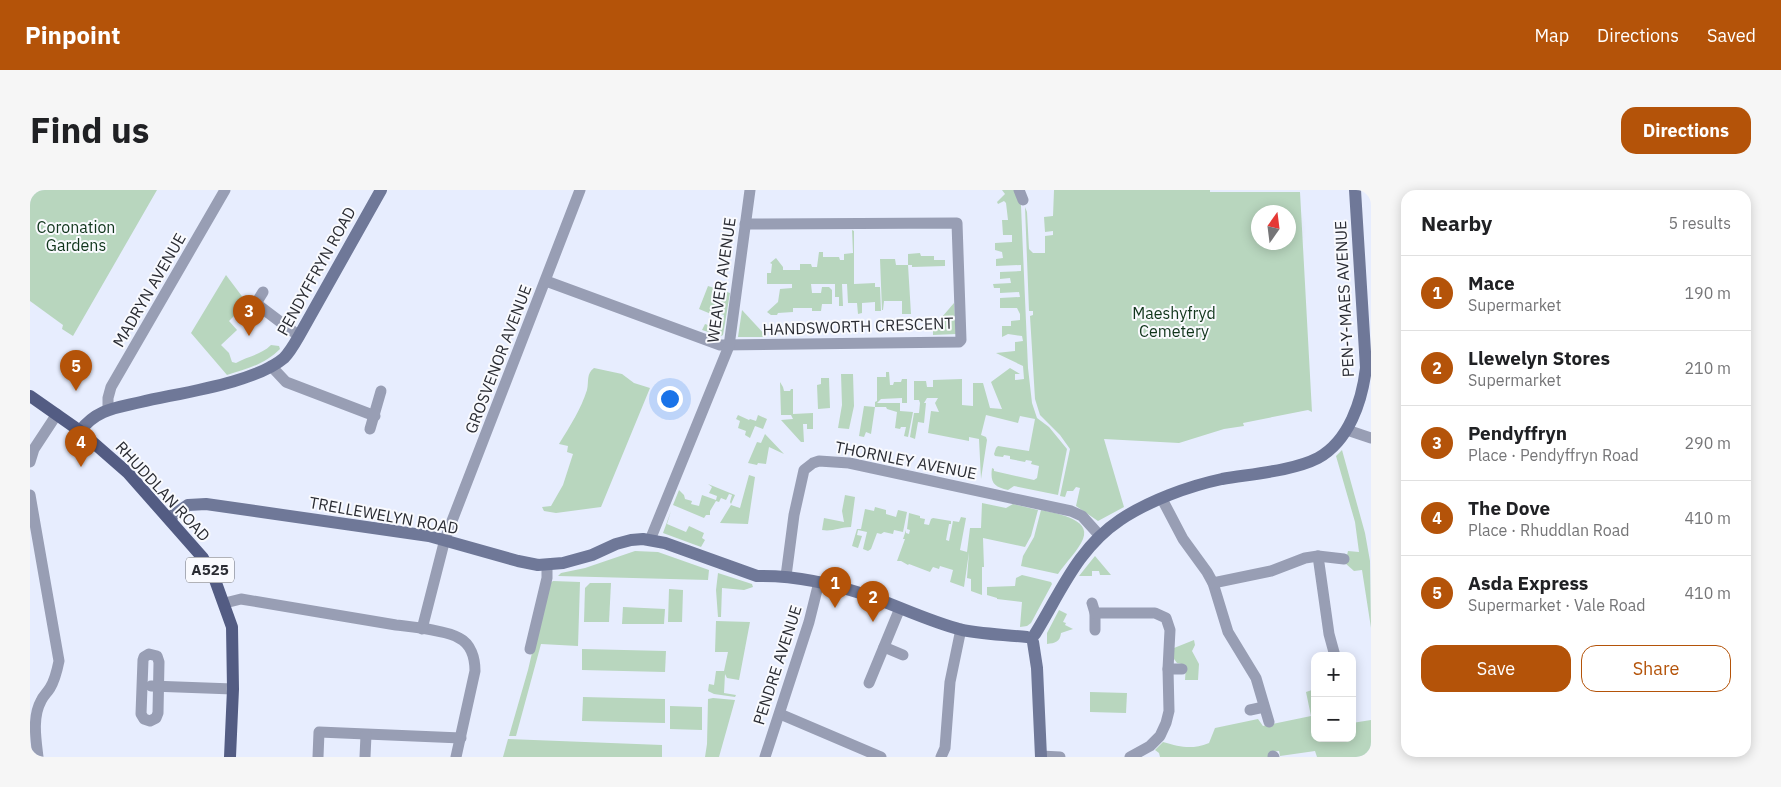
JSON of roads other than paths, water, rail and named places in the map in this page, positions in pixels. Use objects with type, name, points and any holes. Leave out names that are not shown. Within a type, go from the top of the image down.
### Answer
[{"type":"main road","name":"A525","points":[[30,396],[80,431]]},
{"type":"main road","name":"RHUDDLAN ROAD","points":[[80,431],[128,473],[169,518],[203,558],[215,580],[225,603],[232,627],[233,689],[230,757]]},
{"type":"street","name":"MADRYN AVENUE","points":[[108,409],[108,398],[112,387],[225,190]]},
{"type":"street","name":"PENDYFFRYN ROAD","points":[[80,431],[88,421],[108,409],[243,378],[271,366],[285,357],[299,336],[381,190]]},
{"type":"street","name":"GROSVENOR AVENUE","points":[[422,629],[446,539],[580,190]]},
{"type":"street","name":"WEAVER AVENUE","points":[[650,540],[729,346],[750,190]]},
{"type":"street","name":"PEN-Y-MAES AVENUE","points":[[1032,638],[1086,550],[1120,520],[1143,506],[1220,480],[1296,466],[1318,458],[1335,445],[1347,430],[1364,385],[1366,368],[1355,190]]},
{"type":"street","points":[[745,224],[957,223],[966,214]]},
{"type":"street","name":"HANDSWORTH CRESCENT","points":[[729,346],[959,342],[961,337],[957,223]]},
{"type":"street","points":[[546,281],[712,343],[729,346]]},
{"type":"street","points":[[263,292],[258,300],[258,305],[299,336]]},
{"type":"street","points":[[271,366],[286,382],[375,416]]},
{"type":"street","points":[[370,429],[381,391]]},
{"type":"street","points":[[30,462],[34,449],[56,414]]},
{"type":"street","points":[[1347,430],[1371,438]]},
{"type":"street","name":"THORNLEY AVENUE","points":[[786,576],[802,474],[807,467],[819,461],[849,463],[1070,511],[1082,516],[1100,536]]},
{"type":"street","points":[[30,495],[59,661],[54,680],[40,702],[36,716],[38,757]]},
{"type":"street","points":[[1162,499],[1183,539],[1208,572],[1228,632],[1256,678],[1269,722]]},
{"type":"street","name":"TRELLEWELYN ROAD","points":[[169,518],[188,505],[206,504],[446,539],[523,562],[547,565],[592,555],[616,544],[631,540],[650,540],[665,543],[757,576],[786,576],[819,582],[870,597],[961,629],[983,634],[1032,638]]},
{"type":"street","points":[[1213,584],[1256,575],[1305,558],[1318,556],[1344,559]]},
{"type":"street","points":[[1318,556],[1329,634],[1334,652]]},
{"type":"street","points":[[530,649],[547,578],[547,565]]},
{"type":"street","name":"PENDRE AVENUE","points":[[765,757],[809,622],[819,582]]},
{"type":"street","points":[[225,603],[241,599],[422,629],[460,638],[466,644],[474,659],[474,681],[456,757]]},
{"type":"street","points":[[869,684],[900,608]]},
{"type":"street","points":[[1094,630],[1094,608],[1155,613],[1166,618],[1170,630],[1168,669],[1169,711],[1166,723],[1160,736],[1150,746],[1130,757]]},
{"type":"street","points":[[941,757],[945,748],[950,682],[961,629]]},
{"type":"street","points":[[1032,638],[1037,668],[1041,756],[1060,757]]},
{"type":"street","points":[[884,647],[903,655]]},
{"type":"street","points":[[152,654],[157,656],[160,662],[159,687],[158,716],[150,721],[144,719],[141,714],[143,660],[146,656],[152,654]]},
{"type":"street","points":[[1168,669],[1182,669]]},
{"type":"street","points":[[142,686],[233,689]]},
{"type":"street","points":[[1250,710],[1264,707]]},
{"type":"street","points":[[780,714],[881,757]]},
{"type":"street","points":[[318,757],[319,732],[461,738]]},
{"type":"street","points":[[365,757],[366,735]]},
{"type":"place","name":"Pendyffryn","points":[[249,336]]},
{"type":"place","name":"Asda Express","points":[[76,391]]},
{"type":"place","name":"The Dove","points":[[81,467]]},
{"type":"place","name":"Mace","points":[[835,608]]},
{"type":"place","name":"Llewelyn Stores","points":[[873,622]]},
{"type":"park label","name":"Coronation Gardens","points":[[76,236]]},
{"type":"park label","name":"Maeshyfryd Cemetery","points":[[1174,322]]}]
